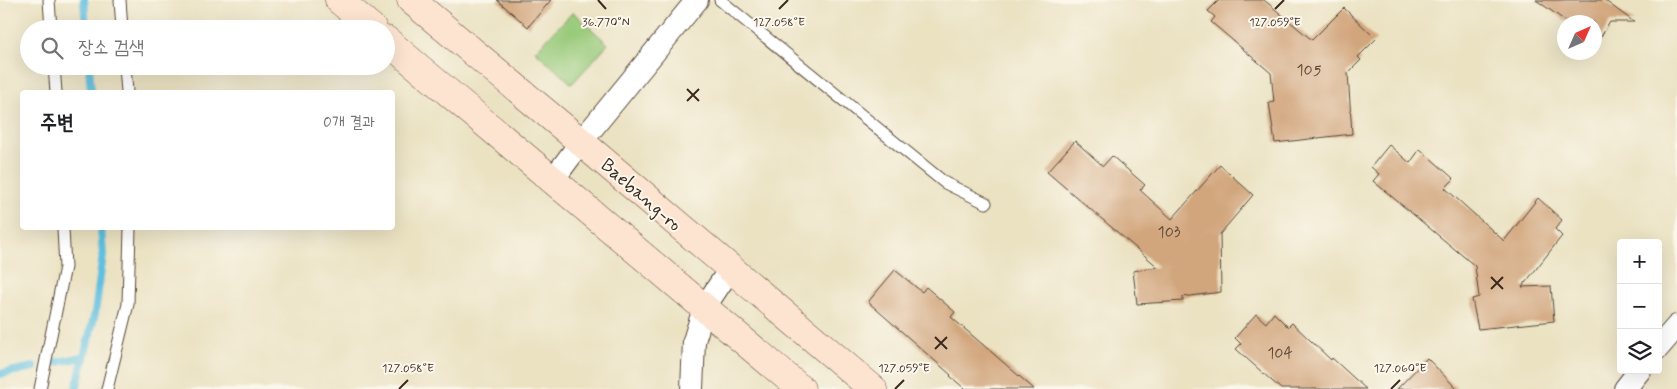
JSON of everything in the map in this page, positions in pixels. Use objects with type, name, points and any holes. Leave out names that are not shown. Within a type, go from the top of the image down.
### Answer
[{"type":"street","points":[[339,0],[362,20]]},
{"type":"street","name":"Baebang-ro","points":[[411,0],[582,142],[872,389]]},
{"type":"street","points":[[552,181],[698,0]]},
{"type":"street","points":[[395,48],[801,389]]},
{"type":"street","points":[[692,389],[694,340],[704,308],[730,268]]},
{"type":"street","points":[[1662,343],[1677,326]]},
{"type":"street","points":[[1625,389],[1637,374]]},
{"type":"lane","points":[[50,0],[51,20]]},
{"type":"lane","points":[[120,0],[121,20]]},
{"type":"lane","points":[[720,0],[945,183],[986,203]]},
{"type":"lane","points":[[55,75],[56,90]]},
{"type":"lane","points":[[126,75],[127,90]]},
{"type":"lane","points":[[40,389],[65,267],[63,230]]},
{"type":"lane","points":[[107,389],[128,304],[130,230]]},
{"type":"green space","points":[[573,12],[608,44],[572,84],[535,51]]},
{"type":"building","points":[[497,0],[551,0],[528,27]]},
{"type":"building","points":[[1219,0],[1264,0],[1312,40],[1344,8],[1376,39],[1358,57],[1361,60],[1348,73],[1352,134],[1275,143],[1269,103],[1274,102],[1271,73],[1211,22],[1215,17],[1208,11]]},
{"type":"building","points":[[1536,0],[1604,0],[1634,22],[1610,22],[1602,35],[1602,15],[1557,15]]},
{"type":"building","points":[[1075,141],[1103,166],[1112,156],[1145,185],[1140,190],[1172,219],[1220,165],[1253,195],[1220,234],[1221,292],[1183,297],[1183,301],[1137,304],[1133,271],[1158,267],[1047,172]]},
{"type":"building","points":[[1389,145],[1410,163],[1420,149],[1454,179],[1445,188],[1504,241],[1538,198],[1562,220],[1555,229],[1562,236],[1522,287],[1551,286],[1554,321],[1478,329],[1472,299],[1479,297],[1475,266],[1373,181],[1379,174],[1371,167]]},
{"type":"building","points":[[895,270],[922,292],[926,287],[955,312],[951,317],[1034,389],[965,389],[868,302]]},
{"type":"building","points":[[1274,313],[1288,327],[1292,323],[1331,360],[1332,358],[1366,389],[1281,389],[1236,349],[1241,344],[1235,338],[1256,314],[1266,323]]},
{"type":"building","points":[[1427,358],[1457,389],[1397,389]]},
{"type":"waterway","points":[[84,0],[85,20]]},
{"type":"waterway","points":[[90,75],[91,90]]},
{"type":"waterway","points":[[76,389],[95,313],[103,255],[101,230]]},
{"type":"waterway","points":[[52,363],[84,357]]},
{"type":"waterway","points":[[0,374],[34,367]]}]
